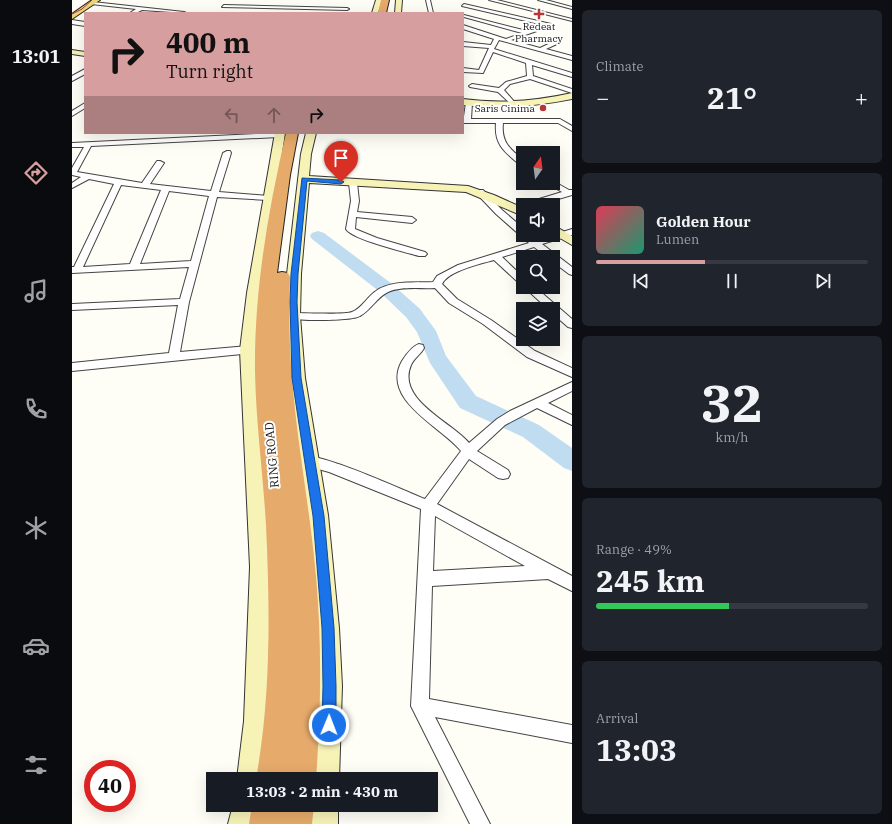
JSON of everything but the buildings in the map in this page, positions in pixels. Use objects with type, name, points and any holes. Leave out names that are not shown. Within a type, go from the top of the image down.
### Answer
[{"type":"highway","points":[[382,12],[385,0]]},
{"type":"highway","points":[[390,12],[392,0]]},
{"type":"highway","name":"RING ROAD","points":[[273,772],[278,742],[283,627],[278,525],[265,373],[265,327],[267,282],[288,134]]},
{"type":"highway","name":"RING ROAD","points":[[288,134],[296,153],[282,279],[280,319],[282,387],[305,598],[307,683],[301,772]]},
{"type":"highway","points":[[266,824],[268,812]]},
{"type":"highway","points":[[295,824],[296,812]]},
{"type":"main road","points":[[72,9],[84,0]]},
{"type":"main road","points":[[72,17],[95,2]]},
{"type":"street","points":[[230,0],[222,7],[322,7],[346,9]]},
{"type":"street","points":[[375,12],[379,0]]},
{"type":"street","points":[[398,12],[399,0]]},
{"type":"street","points":[[428,0],[431,12]]},
{"type":"street","points":[[491,0],[572,20]]},
{"type":"street","points":[[509,4],[520,0]]},
{"type":"street","points":[[540,0],[572,8]]},
{"type":"street","points":[[95,2],[175,12]]},
{"type":"street","points":[[464,24],[466,16],[464,2],[508,16],[548,25]]},
{"type":"street","points":[[320,12],[322,7]]},
{"type":"street","points":[[134,12],[141,8]]},
{"type":"street","points":[[490,22],[528,8]]},
{"type":"street","points":[[507,40],[548,25],[572,14]]},
{"type":"street","points":[[466,16],[528,33]]},
{"type":"street","points":[[72,22],[84,24]]},
{"type":"street","points":[[464,28],[572,58]]},
{"type":"street","points":[[464,85],[476,79],[497,38]]},
{"type":"street","points":[[542,49],[557,42]]},
{"type":"street","points":[[464,44],[492,49],[572,75]]},
{"type":"street","points":[[72,52],[84,54]]},
{"type":"street","points":[[529,61],[530,77]]},
{"type":"street","points":[[464,71],[476,79],[500,90],[514,105]]},
{"type":"street","points":[[72,72],[83,73]]},
{"type":"street","points":[[72,79],[83,73]]},
{"type":"street","points":[[500,90],[508,84],[530,77],[572,91]]},
{"type":"street","points":[[572,96],[537,104],[514,105],[486,113],[465,121],[466,103],[486,113],[500,122],[572,121]]},
{"type":"street","points":[[72,116],[84,106]]},
{"type":"street","points":[[72,116],[84,116]]},
{"type":"street","points":[[500,122],[498,136],[501,143],[516,157]]},
{"type":"street","points":[[560,122],[572,128]]},
{"type":"street","points":[[72,145],[271,134]]},
{"type":"street","name":"RING ROAD","points":[[251,772],[256,721],[260,567],[248,350],[254,293],[268,198],[288,134]]},
{"type":"street","points":[[311,134],[306,154],[294,274],[293,316],[296,378],[318,516],[328,628],[330,686],[326,772]]},
{"type":"street","points":[[88,145],[73,173],[118,183],[166,187],[214,194],[268,198]]},
{"type":"street","points":[[174,356],[184,302],[227,153]]},
{"type":"street","points":[[145,185],[160,163]]},
{"type":"street","points":[[72,186],[87,177]]},
{"type":"street","points":[[304,179],[468,189],[480,192],[516,207]]},
{"type":"street","points":[[118,183],[74,270],[195,264]]},
{"type":"street","points":[[353,183],[355,201],[350,229],[351,231],[380,242],[422,254]]},
{"type":"street","points":[[134,267],[166,187]]},
{"type":"street","points":[[560,187],[570,192]]},
{"type":"street","points":[[480,192],[516,227]]},
{"type":"street","points":[[551,198],[570,192]]},
{"type":"street","points":[[353,214],[412,220]]},
{"type":"street","points":[[437,285],[440,278],[447,273],[565,234]]},
{"type":"street","points":[[535,243],[572,272]]},
{"type":"street","points":[[495,256],[516,276]]},
{"type":"street","points":[[293,316],[352,316],[358,314],[377,295],[388,289],[437,285],[453,301],[487,322],[531,354],[572,373]]},
{"type":"street","points":[[537,294],[572,325]]},
{"type":"street","points":[[72,307],[184,302]]},
{"type":"street","points":[[419,348],[410,358],[404,370],[404,382],[410,396],[426,415],[459,439],[468,451],[503,474]]},
{"type":"street","points":[[72,367],[248,350]]},
{"type":"street","points":[[480,824],[420,706],[428,506],[468,451],[501,422],[514,414],[572,386]]},
{"type":"street","points":[[538,403],[572,420]]},
{"type":"street","points":[[309,461],[331,468],[428,506],[572,584]]},
{"type":"street","points":[[424,579],[550,572]]},
{"type":"street","points":[[420,706],[572,734]]},
{"type":"street","points":[[242,824],[245,812]]},
{"type":"street","points":[[324,824],[325,812]]},
{"type":"waterway","points":[[318,236],[386,288],[413,313],[426,331],[437,358],[468,402],[531,431],[572,461]]},
{"type":"tram line","points":[[72,14],[82,9],[92,0]]},
{"type":"place","name":"Redeat Pharmacy","points":[[539,14]]},
{"type":"place","name":"Saris Cinima","points":[[543,108]]},
{"type":"route","points":[[329,725],[330,686],[328,628],[318,516],[296,378],[293,316],[294,274],[304,179],[341,182]]}]
